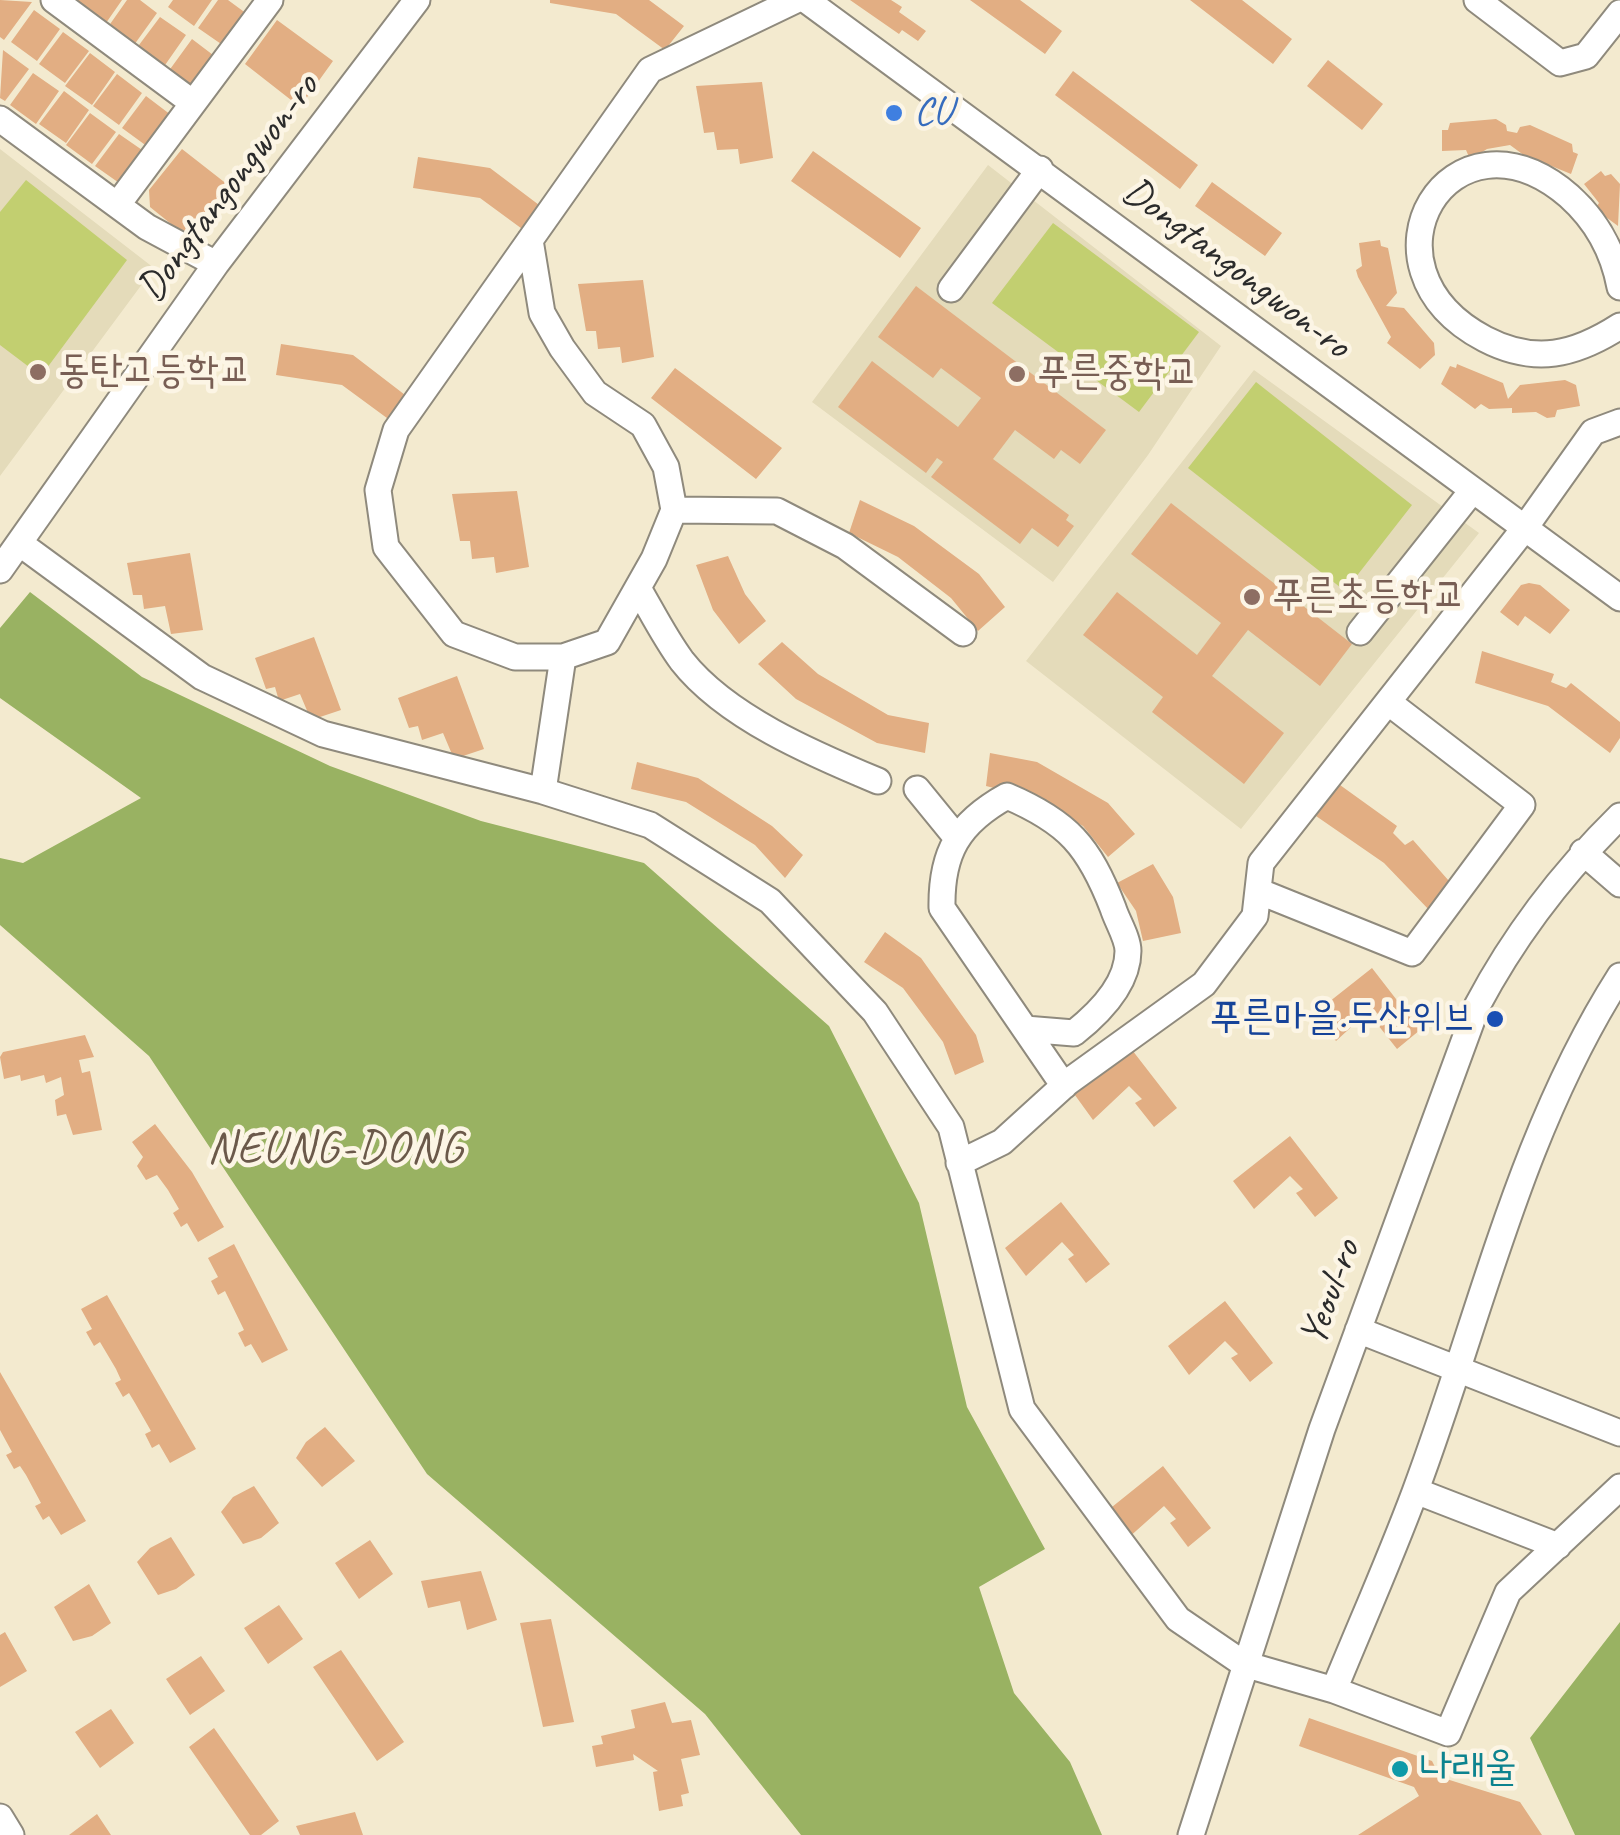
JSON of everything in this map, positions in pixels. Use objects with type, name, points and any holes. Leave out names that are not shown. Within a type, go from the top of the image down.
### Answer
[{"type":"street","points":[[54,0],[193,103]]},
{"type":"street","name":"Dongtangongwon-ro","points":[[0,570],[22,546],[216,264],[417,0]]},
{"type":"street","points":[[530,240],[542,313],[595,393],[642,425],[666,467],[674,510],[638,588],[607,642],[563,656],[515,658],[454,634],[386,547],[378,490],[396,430],[530,240],[650,70],[796,0]]},
{"type":"street","name":"Dongtangongwon-ro","points":[[806,0],[1620,598]]},
{"type":"street","points":[[1477,0],[1560,63],[1586,56],[1620,13]]},
{"type":"street","points":[[118,204],[262,3]]},
{"type":"street","points":[[0,120],[146,227],[216,264]]},
{"type":"street","points":[[1620,287],[1614,257],[1589,214],[1545,176],[1514,164],[1474,168],[1445,184],[1422,211],[1417,237],[1425,276],[1440,307],[1473,332],[1507,350],[1546,357],[1587,347],[1620,326]]},
{"type":"street","points":[[951,289],[1040,169]]},
{"type":"street","points":[[959,1163],[1002,1142],[1064,1086],[1204,984],[1255,916],[1261,862],[1524,529],[1593,432],[1620,422]]},
{"type":"street","points":[[1360,632],[1472,491]]},
{"type":"street","points":[[674,510],[776,511],[844,546],[962,633]]},
{"type":"street","points":[[22,546],[202,677],[323,734],[443,769],[543,791],[650,825],[770,901],[875,1012],[950,1127],[1022,1409],[1178,1618],[1244,1664],[1334,1690],[1448,1733],[1508,1592],[1620,1488]]},
{"type":"street","points":[[638,588],[684,663],[732,704],[788,743],[878,781]]},
{"type":"street","points":[[543,791],[563,656]]},
{"type":"street","points":[[1258,891],[1412,953],[1522,805],[1388,702]]},
{"type":"street","points":[[917,788],[957,838]]},
{"type":"street","points":[[1025,1029],[1074,1032],[1110,998],[1125,970],[1129,948],[1084,846],[1046,812],[1006,796],[982,810],[957,838],[941,873],[942,908],[1064,1086]]},
{"type":"street","name":"Yeoul-ro","points":[[1191,1835],[1244,1664],[1358,1330],[1423,1143],[1477,1006],[1505,954],[1583,852],[1620,816]]},
{"type":"street","points":[[1583,852],[1620,884]]},
{"type":"street","points":[[1334,1690],[1416,1491],[1524,1174],[1566,1068],[1620,976]]},
{"type":"street","points":[[1358,1330],[1620,1433]]},
{"type":"street","points":[[1416,1491],[1558,1546]]},
{"type":"street","points":[[0,1817],[11,1835]]},
{"type":"shaded area","name":"동탄고등학교","points":[[0,149],[154,268],[0,476]]},
{"type":"shaded area","name":"푸른중학교","points":[[988,165],[1221,346],[1148,455],[1053,582],[812,402]]},
{"type":"shaded area","name":"푸른초등학교","points":[[1254,370],[1479,533],[1241,829],[1026,661]]},
{"type":"green space","points":[[26,180],[127,260],[41,376],[0,345],[0,212]]},
{"type":"green space","points":[[1053,223],[1199,332],[1139,412],[992,303]]},
{"type":"green space","points":[[1256,382],[1412,505],[1345,591],[1188,468]]},
{"type":"green space","points":[[30,592],[142,677],[330,766],[481,821],[644,863],[829,1026],[919,1203],[967,1407],[1045,1549],[979,1587],[1014,1693],[1070,1762],[1102,1835],[801,1835],[705,1714],[427,1474],[149,1056],[0,925],[0,858],[23,863],[141,798],[0,698],[0,628]]},
{"type":"green space","points":[[1620,1622],[1620,1835],[1575,1835],[1530,1738]]},
{"type":"building","points":[[0,0],[32,2],[4,40],[0,37]]},
{"type":"building","points":[[74,0],[122,0],[106,23]]},
{"type":"building","points":[[127,0],[140,0],[157,13],[134,45],[108,27]]},
{"type":"building","points":[[173,0],[212,0],[194,26],[168,7]]},
{"type":"building","points":[[218,0],[228,0],[247,14],[224,46],[198,28]]},
{"type":"building","points":[[550,0],[649,0],[684,26],[665,50],[616,14]]},
{"type":"building","points":[[850,0],[891,0],[902,7],[899,12],[926,31],[918,41],[902,30],[899,34]]},
{"type":"building","points":[[970,0],[1020,0],[1062,31],[1045,54]]},
{"type":"building","points":[[1190,0],[1242,0],[1292,39],[1273,64]]},
{"type":"building","points":[[34,10],[60,29],[37,61],[11,42]]},
{"type":"building","points":[[160,17],[186,35],[163,68],[136,49]]},
{"type":"building","points":[[277,20],[333,61],[300,107],[245,64]]},
{"type":"building","points":[[63,32],[89,51],[65,83],[39,64]]},
{"type":"building","points":[[192,39],[217,58],[197,84],[186,86],[168,72]]},
{"type":"building","points":[[3,50],[29,69],[5,101],[0,98]]},
{"type":"building","points":[[90,53],[115,72],[92,105],[65,86]]},
{"type":"building","points":[[1328,60],[1383,104],[1362,130],[1307,86]]},
{"type":"building","points":[[1073,71],[1198,165],[1180,189],[1055,95]]},
{"type":"building","points":[[33,73],[59,91],[36,124],[10,105]]},
{"type":"building","points":[[117,74],[142,93],[119,125],[93,106]]},
{"type":"building","points":[[762,82],[773,158],[740,164],[738,149],[717,150],[714,132],[704,133],[696,86]]},
{"type":"building","points":[[64,91],[89,110],[66,143],[39,124]]},
{"type":"building","points":[[146,96],[171,115],[148,147],[122,128]]},
{"type":"building","points":[[90,113],[116,132],[92,164],[66,145]]},
{"type":"building","points":[[1496,119],[1506,125],[1507,131],[1517,133],[1520,127],[1530,125],[1572,144],[1573,152],[1578,154],[1571,174],[1549,165],[1544,170],[1510,145],[1469,157],[1466,150],[1442,151],[1442,130],[1448,130],[1450,123]]},
{"type":"building","points":[[119,134],[145,152],[122,185],[95,166]]},
{"type":"building","points":[[182,149],[237,192],[196,244],[150,207],[149,190]]},
{"type":"building","points":[[813,151],[921,228],[900,258],[791,181]]},
{"type":"building","points":[[418,157],[490,168],[547,211],[529,234],[480,198],[413,188]]},
{"type":"building","points":[[1601,171],[1605,176],[1611,174],[1620,184],[1618,226],[1595,209],[1599,203],[1584,184]]},
{"type":"building","points":[[1212,182],[1282,233],[1265,256],[1195,206]]},
{"type":"building","points":[[1380,240],[1381,246],[1388,248],[1397,293],[1386,306],[1404,308],[1434,343],[1435,355],[1420,369],[1387,343],[1391,337],[1358,277],[1356,270],[1362,266],[1359,243]]},
{"type":"building","points":[[643,280],[654,357],[622,363],[620,347],[598,349],[596,331],[586,331],[578,284]]},
{"type":"building","points":[[916,286],[1106,430],[1080,464],[1061,450],[1054,459],[1015,430],[993,459],[1069,515],[1066,520],[1074,526],[1058,547],[1032,528],[1020,544],[931,477],[943,462],[937,458],[926,473],[838,407],[872,361],[958,427],[981,398],[941,368],[933,378],[878,337]]},
{"type":"building","points":[[281,344],[353,355],[409,398],[391,421],[342,385],[276,375]]},
{"type":"building","points":[[1457,364],[1503,383],[1508,399],[1520,385],[1565,380],[1576,385],[1580,406],[1557,410],[1555,417],[1547,418],[1536,412],[1512,413],[1512,408],[1489,409],[1481,404],[1475,409],[1441,384],[1450,366],[1456,368]]},
{"type":"building","points":[[675,368],[782,448],[756,479],[651,398]]},
{"type":"building","points":[[517,491],[529,567],[496,573],[494,557],[472,559],[470,541],[460,541],[452,494]]},
{"type":"building","points":[[860,500],[914,526],[979,574],[1005,607],[978,631],[951,598],[898,557],[849,533]]},
{"type":"building","points":[[1171,503],[1352,644],[1320,686],[1248,630],[1212,676],[1284,733],[1244,784],[1152,712],[1163,697],[1083,635],[1117,592],[1197,655],[1221,623],[1131,554]]},
{"type":"building","points":[[190,553],[203,630],[171,634],[165,606],[144,609],[142,595],[133,595],[127,563]]},
{"type":"building","points":[[728,556],[745,594],[766,621],[739,644],[713,610],[696,565]]},
{"type":"building","points":[[1521,585],[1540,585],[1570,610],[1550,634],[1525,616],[1518,626],[1500,612]]},
{"type":"building","points":[[314,637],[341,710],[311,720],[300,694],[279,701],[275,687],[266,689],[255,658]]},
{"type":"building","points":[[782,642],[818,674],[888,715],[929,723],[925,753],[877,743],[796,699],[758,664]]},
{"type":"building","points":[[1482,651],[1554,674],[1551,682],[1566,688],[1571,683],[1620,722],[1620,738],[1610,753],[1548,706],[1475,683]]},
{"type":"building","points":[[457,676],[484,749],[454,759],[443,733],[422,740],[418,726],[409,728],[398,698]]},
{"type":"building","points":[[990,753],[1037,762],[1108,803],[1135,834],[1108,857],[1083,826],[1030,797],[986,786]]},
{"type":"building","points":[[637,762],[698,778],[772,826],[803,855],[785,878],[755,845],[686,802],[631,789]]},
{"type":"building","points":[[1340,785],[1397,826],[1393,833],[1405,845],[1413,840],[1456,889],[1431,912],[1384,863],[1316,816]]},
{"type":"building","points":[[1153,864],[1173,897],[1181,933],[1143,941],[1136,911],[1117,883]]},
{"type":"building","points":[[885,932],[921,958],[976,1035],[984,1062],[955,1075],[943,1042],[903,988],[864,962]]},
{"type":"building","points":[[1372,968],[1420,1030],[1397,1049],[1378,1025],[1385,1021],[1372,1008],[1336,1041],[1315,1013]]},
{"type":"building","points":[[85,1035],[94,1057],[79,1060],[82,1073],[90,1071],[102,1130],[73,1135],[66,1114],[57,1116],[55,1100],[64,1095],[61,1077],[46,1083],[44,1075],[21,1081],[20,1075],[4,1079],[0,1057],[3,1052]]},
{"type":"building","points":[[1129,1046],[1177,1108],[1154,1127],[1135,1103],[1142,1099],[1129,1086],[1093,1120],[1072,1091]]},
{"type":"building","points":[[155,1124],[192,1172],[224,1227],[198,1242],[187,1223],[181,1227],[173,1213],[179,1209],[157,1175],[146,1180],[137,1166],[143,1157],[132,1142]]},
{"type":"building","points":[[1290,1136],[1338,1198],[1315,1217],[1296,1193],[1303,1189],[1290,1176],[1254,1209],[1233,1181]]},
{"type":"building","points":[[1061,1202],[1110,1264],[1086,1283],[1068,1259],[1074,1255],[1062,1242],[1026,1276],[1005,1248]]},
{"type":"building","points":[[234,1244],[288,1350],[262,1363],[251,1344],[245,1347],[238,1333],[244,1330],[225,1291],[218,1295],[211,1281],[218,1277],[208,1258]]},
{"type":"building","points":[[107,1295],[196,1449],[170,1463],[159,1444],[152,1448],[145,1434],[151,1431],[129,1393],[123,1397],[115,1383],[121,1380],[116,1369],[100,1342],[94,1346],[86,1332],[92,1329],[81,1309]]},
{"type":"building","points":[[1225,1301],[1273,1363],[1250,1382],[1231,1358],[1238,1354],[1225,1341],[1189,1375],[1168,1346]]},
{"type":"building","points":[[0,1372],[86,1521],[61,1535],[49,1516],[43,1520],[35,1506],[41,1503],[26,1475],[20,1466],[14,1469],[6,1455],[12,1452],[0,1430]]},
{"type":"building","points":[[325,1427],[355,1461],[322,1487],[296,1458],[306,1442]]},
{"type":"building","points":[[1163,1466],[1211,1528],[1188,1547],[1170,1523],[1176,1519],[1164,1506],[1127,1539],[1107,1511]]},
{"type":"building","points":[[254,1486],[279,1523],[261,1538],[243,1544],[221,1512],[233,1497]]},
{"type":"building","points":[[171,1537],[195,1575],[176,1589],[158,1595],[137,1562],[150,1548]]},
{"type":"building","points":[[370,1540],[393,1574],[359,1599],[335,1563]]},
{"type":"building","points":[[481,1571],[497,1620],[467,1630],[460,1601],[428,1608],[421,1581]]},
{"type":"building","points":[[89,1584],[111,1623],[92,1636],[73,1641],[54,1607]]},
{"type":"building","points":[[279,1605],[303,1639],[268,1664],[244,1628]]},
{"type":"building","points":[[551,1619],[574,1722],[543,1727],[520,1623]]},
{"type":"building","points":[[5,1632],[27,1671],[0,1687],[0,1635]]},
{"type":"building","points":[[341,1650],[404,1742],[377,1761],[313,1667]]},
{"type":"building","points":[[201,1656],[225,1691],[190,1715],[166,1679]]},
{"type":"building","points":[[665,1702],[672,1723],[691,1720],[700,1755],[681,1759],[689,1793],[681,1795],[683,1806],[659,1811],[653,1772],[658,1771],[633,1754],[634,1760],[596,1767],[592,1746],[603,1744],[601,1736],[635,1728],[631,1710]]},
{"type":"building","points":[[111,1709],[134,1743],[100,1768],[75,1732]]},
{"type":"building","name":"나래울","points":[[1309,1718],[1432,1761],[1440,1777],[1520,1802],[1542,1835],[1358,1835],[1419,1796],[1414,1787],[1299,1746]]},
{"type":"building","points":[[214,1728],[279,1821],[261,1835],[250,1835],[189,1747]]},
{"type":"building","points":[[355,1812],[363,1835],[300,1835],[296,1826]]},
{"type":"building","points":[[97,1814],[111,1835],[69,1835]]},
{"type":"place","name":"CU","points":[[894,113]]},
{"type":"place","name":"동탄고등학교","points":[[38,372]]},
{"type":"place","name":"푸른중학교","points":[[1017,374]]},
{"type":"place","name":"푸른초등학교","points":[[1252,597]]},
{"type":"place","name":"푸른마을.두산위브","points":[[1495,1019]]},
{"type":"place","name":"나래울","points":[[1400,1769]]},
{"type":"district","name":"NEUNG-DONG","points":[[336,1149]]}]
